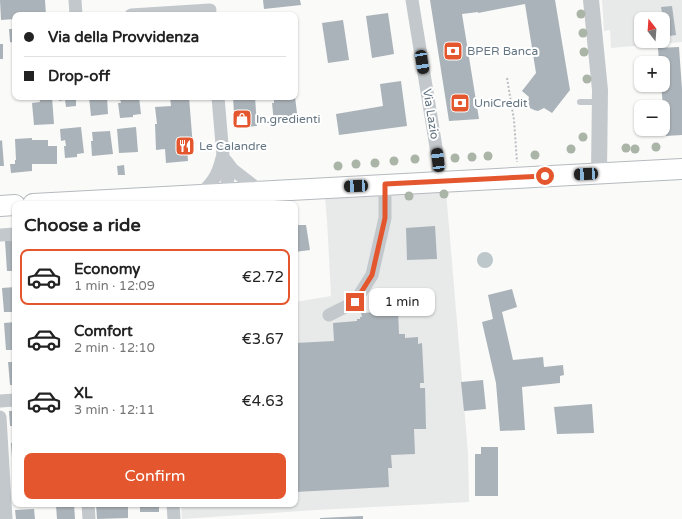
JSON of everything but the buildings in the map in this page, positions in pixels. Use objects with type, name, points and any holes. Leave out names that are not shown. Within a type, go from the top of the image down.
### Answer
[{"type":"main road","points":[[130,201],[193,198],[225,193],[682,168]]},
{"type":"main road","points":[[0,206],[12,205]]},
{"type":"street","points":[[75,0],[76,12]]},
{"type":"street","name":"Via Lazio","points":[[412,0],[438,160],[438,181]]},
{"type":"street","points":[[591,0],[600,102],[599,173]]},
{"type":"street","points":[[165,12],[210,8]]},
{"type":"street","points":[[218,100],[223,156],[228,178],[225,193]]},
{"type":"street","points":[[223,156],[232,170],[260,191]]},
{"type":"street","points":[[193,198],[212,183],[223,156]]},
{"type":"street","points":[[329,315],[355,302],[372,275],[385,218],[385,184]]},
{"type":"street","points":[[0,235],[12,234]]},
{"type":"street","points":[[0,401],[12,400]]},
{"type":"street","points":[[0,417],[6,519]]},
{"type":"street","points":[[88,507],[89,519]]},
{"type":"street","points":[[174,507],[174,519]]},
{"type":"lane","points":[[580,102],[600,102]]},
{"type":"path","points":[[507,78],[514,120],[517,162]]},
{"type":"shaded area","points":[[602,0],[682,0],[682,42],[670,43],[670,12],[634,12],[634,46],[611,48],[610,30],[604,31]]},
{"type":"shaded area","points":[[446,191],[468,453],[469,502],[182,519],[181,507],[298,507],[298,302],[331,296],[325,197]]},
{"type":"shaded area","points":[[485,252],[492,257],[493,260],[488,267],[485,268],[478,263],[477,260],[482,253]]},
{"type":"place","name":"BPER Banca","points":[[453,51]]},
{"type":"place","name":"UniCredit","points":[[460,103]]},
{"type":"place","name":"In.gredienti","points":[[242,119]]},
{"type":"place","name":"Le Calandre","points":[[185,146]]},
{"type":"route","points":[[355,302],[372,275],[385,218],[385,184],[545,176]]}]
